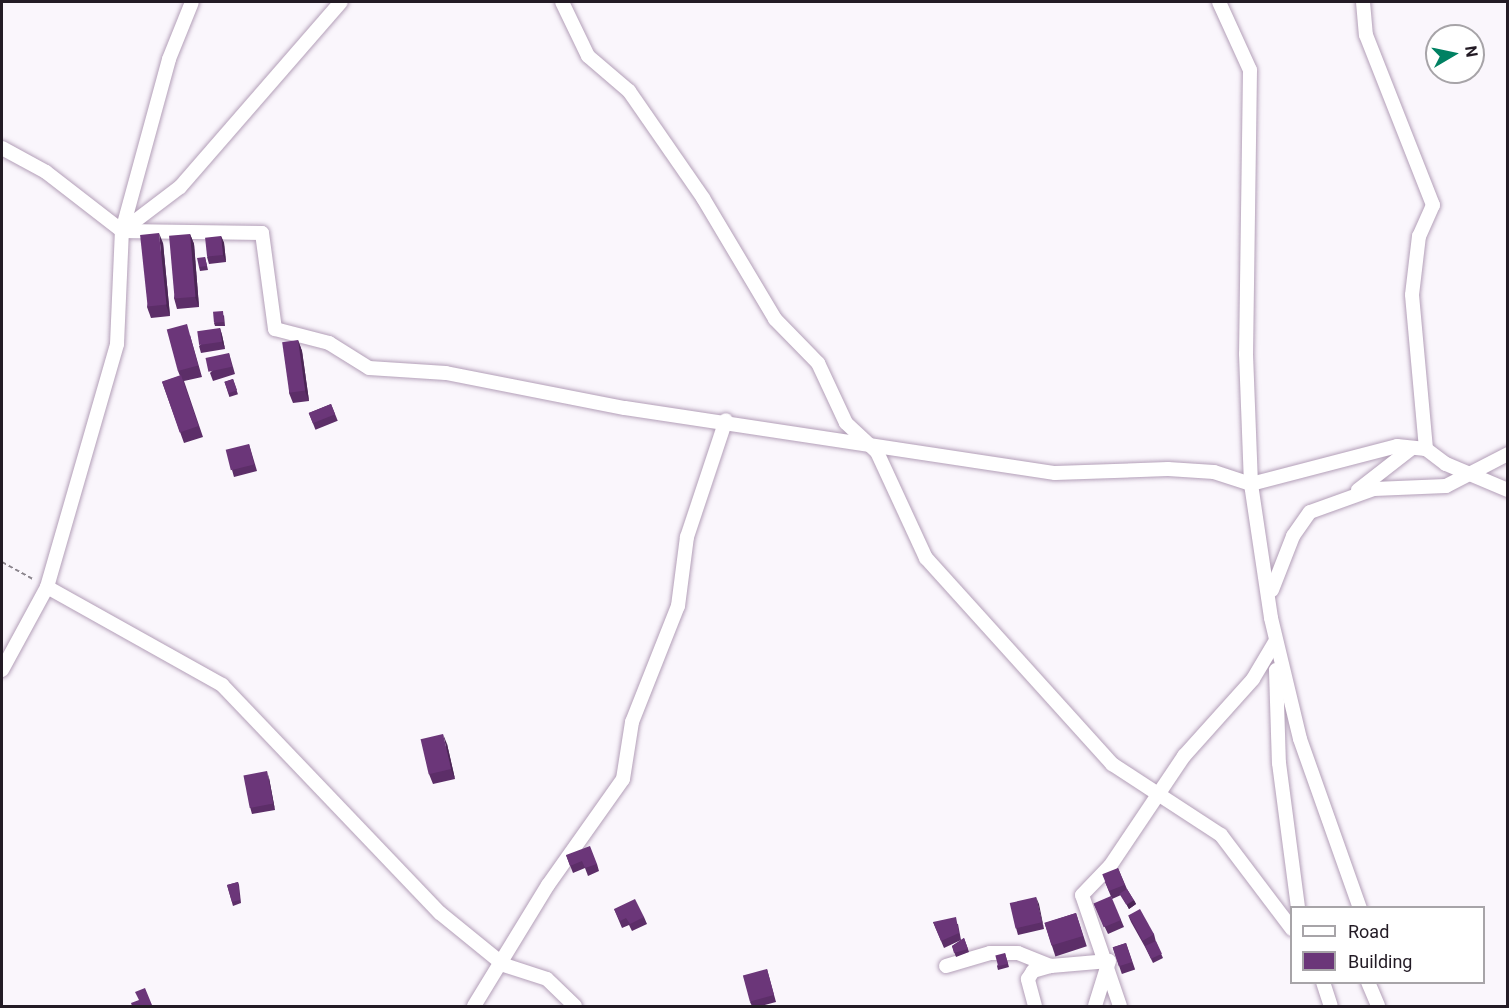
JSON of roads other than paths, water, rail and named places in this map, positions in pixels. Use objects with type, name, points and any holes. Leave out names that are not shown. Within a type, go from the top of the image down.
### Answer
[{"type":"street","points":[[2,670],[47,587],[117,344],[122,231],[169,59],[192,2]]},
{"type":"street","points":[[122,231],[180,187],[341,2]]},
{"type":"street","points":[[562,2],[588,56],[629,91],[703,198],[775,319],[818,363],[846,423],[863,442],[877,452],[911,534],[946,583],[1067,711],[1086,740],[1155,794],[1221,835],[1290,926]]},
{"type":"street","points":[[1219,2],[1250,70],[1246,354],[1251,484],[1269,602],[1276,647],[1299,739],[1359,906]]},
{"type":"street","points":[[1364,2],[1366,35],[1422,164],[1433,205],[1419,236],[1412,295],[1419,449]]},
{"type":"street","points":[[2,148],[46,172],[122,231],[262,233],[275,329],[329,343],[369,368],[446,372],[625,408],[726,420],[1055,473],[1168,469],[1214,472],[1251,484],[1397,446],[1419,449],[1446,464],[1475,473],[1508,490]]},
{"type":"street","points":[[474,1006],[504,965],[548,885],[623,779],[632,722],[678,606],[687,537],[726,420]]},
{"type":"street","points":[[1269,602],[1276,571],[1310,512],[1354,493],[1419,449]]},
{"type":"street","points":[[1354,493],[1446,486],[1508,454]]},
{"type":"street","points":[[47,587],[222,685],[378,852],[504,965],[547,980],[575,1006]]},
{"type":"street","points":[[1120,1006],[1109,961],[1082,895],[1110,866],[1155,794],[1253,679],[1276,647]]},
{"type":"street","points":[[1276,647],[1279,763],[1298,906]]},
{"type":"street","points":[[946,966],[990,953],[1018,953],[1051,966]]},
{"type":"street","points":[[1035,1006],[1028,979],[1033,970],[1051,966],[1109,961]]},
{"type":"street","points":[[1095,1006],[1109,961]]},
{"type":"street","points":[[1324,984],[1331,1006]]},
{"type":"street","points":[[1369,984],[1378,1006]]}]
